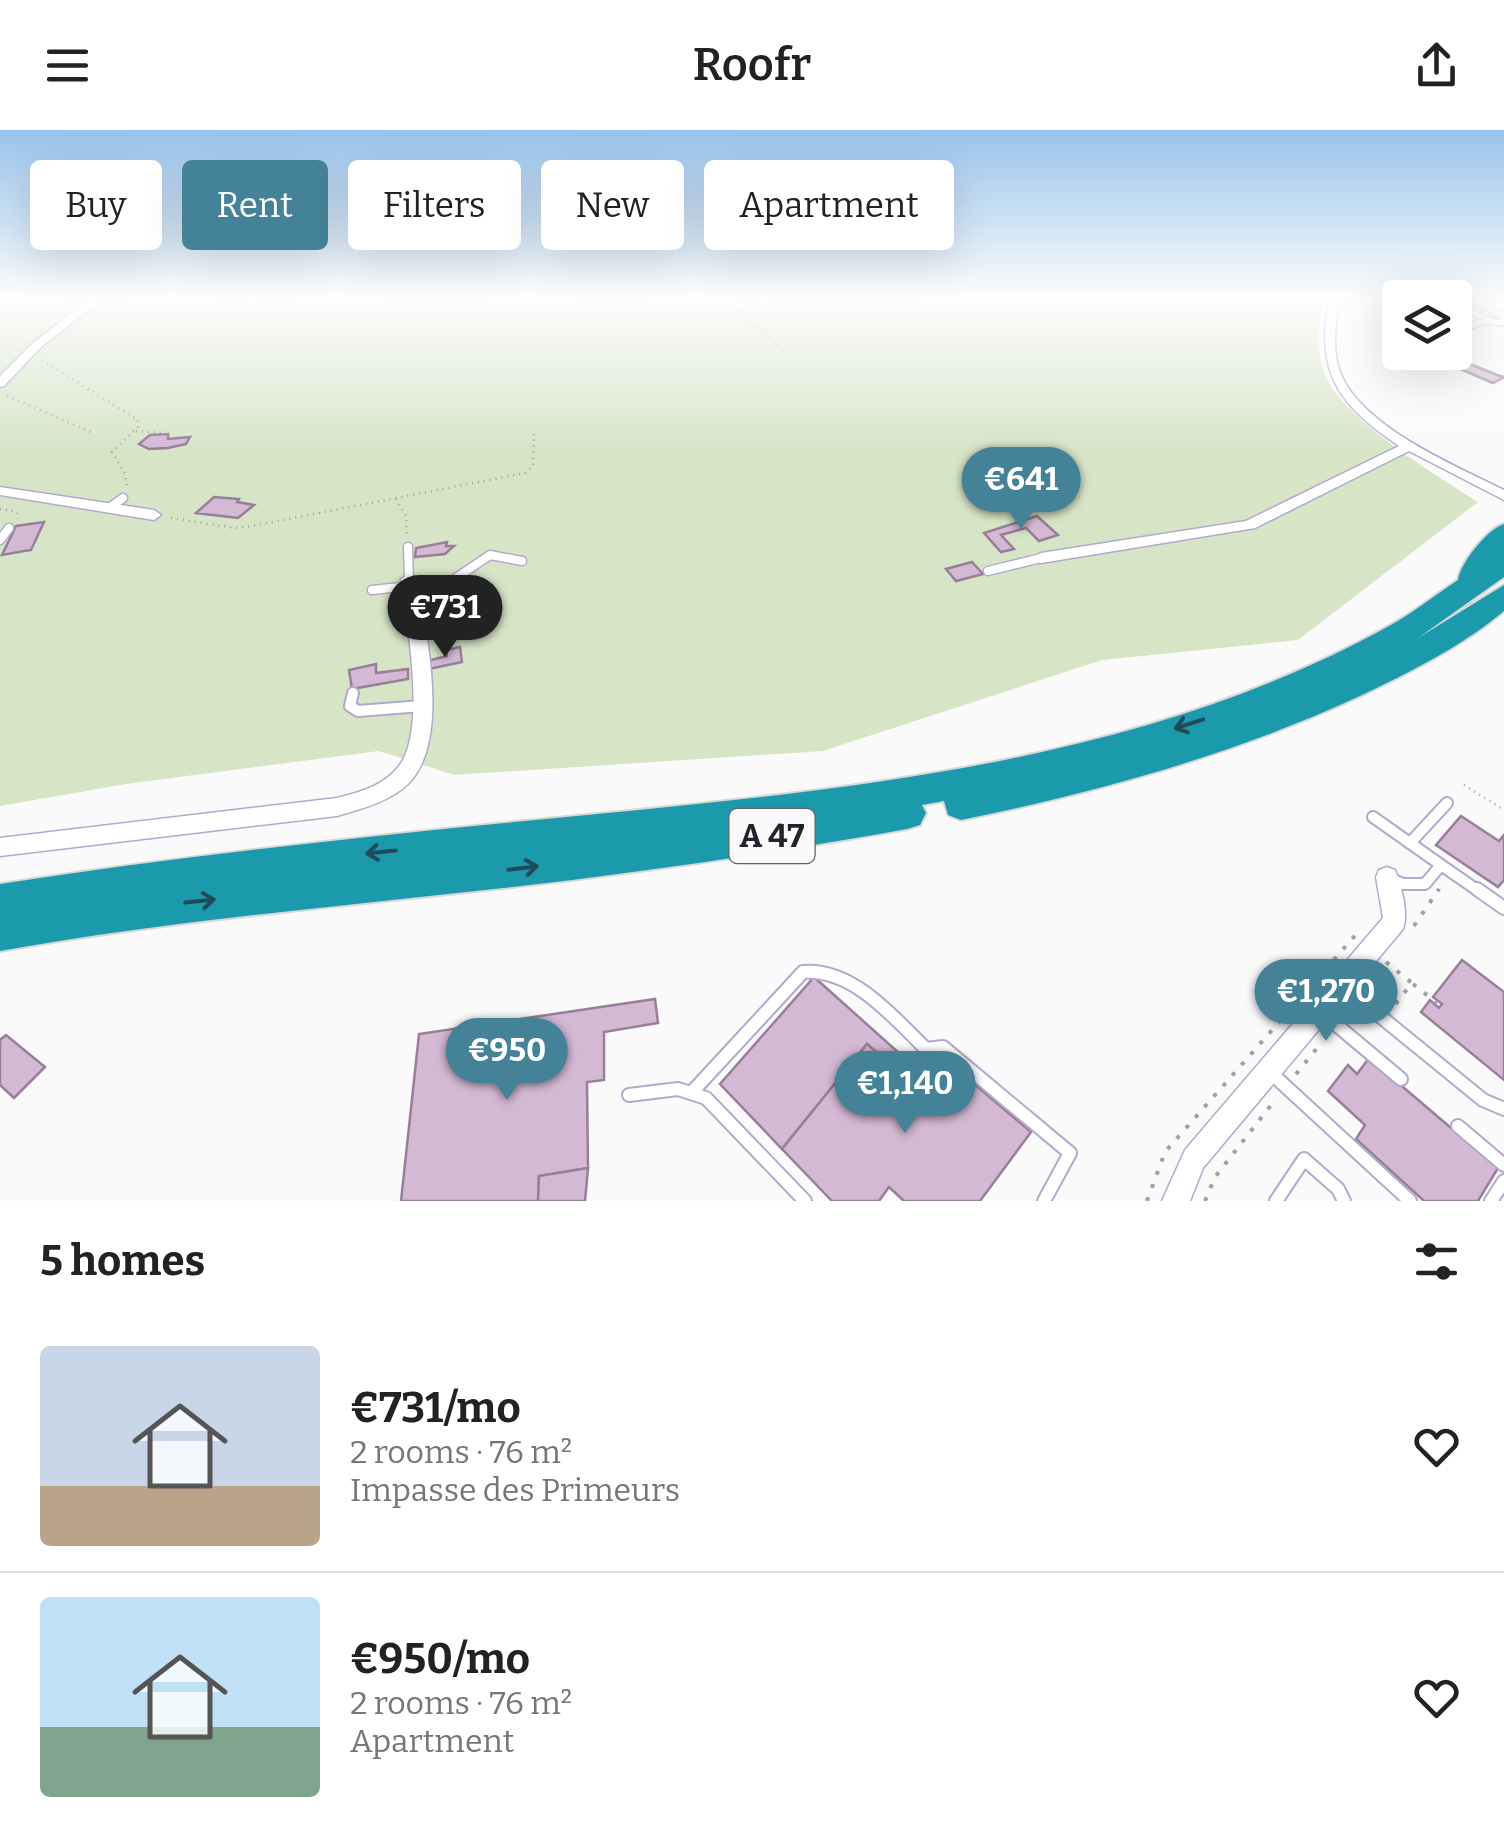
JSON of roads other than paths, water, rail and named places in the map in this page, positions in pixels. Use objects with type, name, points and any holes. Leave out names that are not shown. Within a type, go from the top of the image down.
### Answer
[{"type":"highway","points":[[1492,599],[1473,570],[1504,534]]},
{"type":"highway","name":"A 47","points":[[0,931],[104,911],[504,870],[797,832],[1042,789],[1203,747],[1305,708],[1418,653],[1492,599],[1504,563]]},
{"type":"highway","name":"A 47","points":[[0,904],[265,864],[789,808],[983,777],[1144,738],[1270,696],[1492,599]]},
{"type":"street","points":[[3,385],[34,349]]},
{"type":"street","points":[[1332,349],[1342,388],[1371,420],[1504,496]]},
{"type":"street","points":[[1041,558],[1250,525],[1411,445]]},
{"type":"street","points":[[0,491],[116,503],[154,515]]},
{"type":"street","points":[[0,847],[336,807],[372,798],[396,782],[414,760],[422,706],[410,586]]},
{"type":"street","points":[[1176,1201],[1194,1158],[1395,921],[1386,878]]},
{"type":"lane","points":[[0,540],[9,528]]},
{"type":"lane","points":[[408,547],[410,586]]},
{"type":"lane","points":[[372,590],[450,582],[482,557],[507,554],[522,561]]},
{"type":"lane","points":[[988,571],[1041,558]]},
{"type":"lane","points":[[352,692],[350,706],[358,711],[422,706]]},
{"type":"lane","points":[[1410,843],[1448,802]]},
{"type":"lane","points":[[1373,817],[1504,908]]},
{"type":"lane","points":[[1386,878],[1417,886],[1425,884],[1441,865]]},
{"type":"lane","points":[[693,1091],[803,972],[823,970],[856,987],[926,1049],[943,1046],[1070,1153],[1044,1201]]},
{"type":"lane","points":[[1341,985],[1484,1100],[1504,1109]]},
{"type":"lane","points":[[1319,1010],[1401,1079]]},
{"type":"lane","points":[[1268,1070],[1410,1201]]},
{"type":"lane","points":[[628,1095],[660,1088],[693,1091],[706,1098],[805,1201]]},
{"type":"lane","points":[[1458,1126],[1504,1165]]},
{"type":"lane","points":[[1276,1201],[1304,1158],[1338,1189],[1344,1201]]},
{"type":"lane","points":[[1492,1201],[1504,1180]]}]
